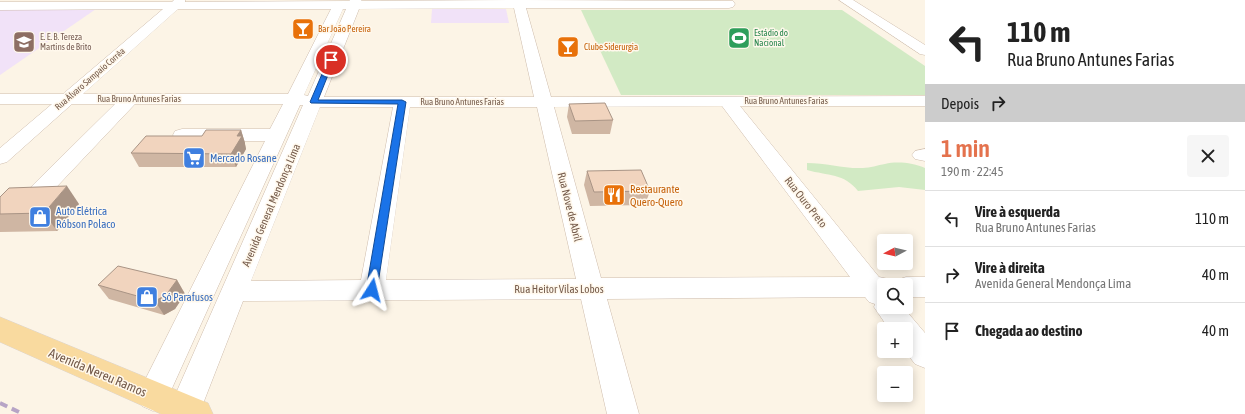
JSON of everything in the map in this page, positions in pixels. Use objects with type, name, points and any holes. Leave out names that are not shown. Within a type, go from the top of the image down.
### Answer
[{"type":"main road","name":"Avenida Nereu Ramos","points":[[0,329],[191,412]]},
{"type":"street","points":[[845,0],[925,51]]},
{"type":"street","points":[[0,6],[348,2],[727,2]]},
{"type":"street","name":"Avenida General Mendonça Lima","points":[[191,412],[304,100],[348,2]]},
{"type":"street","name":"Rua Nove de Abril","points":[[518,2],[623,414]]},
{"type":"street","name":"Rua Álvaro Sampaio Corrêa","points":[[0,158],[177,3]]},
{"type":"street","name":"Rua Bruno Antunes Farias","points":[[0,99],[304,100],[402,102],[925,101]]},
{"type":"street","points":[[40,191],[130,99]]},
{"type":"street","name":"Avenida General Mendonça Lima","points":[[153,396],[277,135],[304,100]]},
{"type":"street","name":"Rua Ouro Preto","points":[[727,101],[877,290]]},
{"type":"street","points":[[372,290],[402,102]]},
{"type":"street","points":[[182,135],[277,135]]},
{"type":"street","points":[[913,287],[925,287]]},
{"type":"street","name":"Rua Heitor Vilas Lobos","points":[[235,291],[591,289],[877,296]]},
{"type":"street","name":"Rua Ouro Preto","points":[[913,340],[925,355]]},
{"type":"shaded area","name":"E. E. B. Tereza Martins de Brito","points":[[0,9],[96,9],[0,75]]},
{"type":"shaded area","points":[[432,9],[506,9],[509,23],[431,23]]},
{"type":"green space","name":"Estádio do Nacional","points":[[581,10],[842,10],[925,66],[925,95],[621,95]]},
{"type":"green space","points":[[807,163],[856,168],[868,168],[882,164],[895,163],[916,165],[925,168],[925,190],[899,187],[858,191],[853,185],[841,178],[807,170]]},
{"type":"building","points":[[605,103],[613,120],[575,121],[569,104]]},
{"type":"building","points":[[206,130],[241,130],[237,136],[242,136],[231,154],[131,153],[146,136],[202,136]]},
{"type":"building","points":[[641,170],[650,191],[594,192],[587,171]]},
{"type":"building","points":[[67,186],[44,213],[0,214],[0,197],[9,188]]},
{"type":"building","points":[[118,266],[177,280],[166,295],[155,301],[98,285]]},
{"type":"railway","points":[[0,403],[23,414]]},
{"type":"place","name":"Bar João Pereira","points":[[303,29]]},
{"type":"place","name":"Estádio do Nacional","points":[[739,38]]},
{"type":"place","name":"E. E. B. Tereza Martins de Brito","points":[[24,42]]},
{"type":"place","name":"Clube Siderurgia","points":[[568,47]]},
{"type":"place","name":"Mercado Rosane","points":[[194,158]]},
{"type":"place","name":"Restaurante Quero-Quero","points":[[614,195]]},
{"type":"place","name":"Auto Elétrica Róbson Polaco","points":[[40,217]]},
{"type":"place","name":"Só Parafusos","points":[[147,297]]},
{"type":"route","points":[[331,60],[314,102],[402,102],[372,290]]}]
